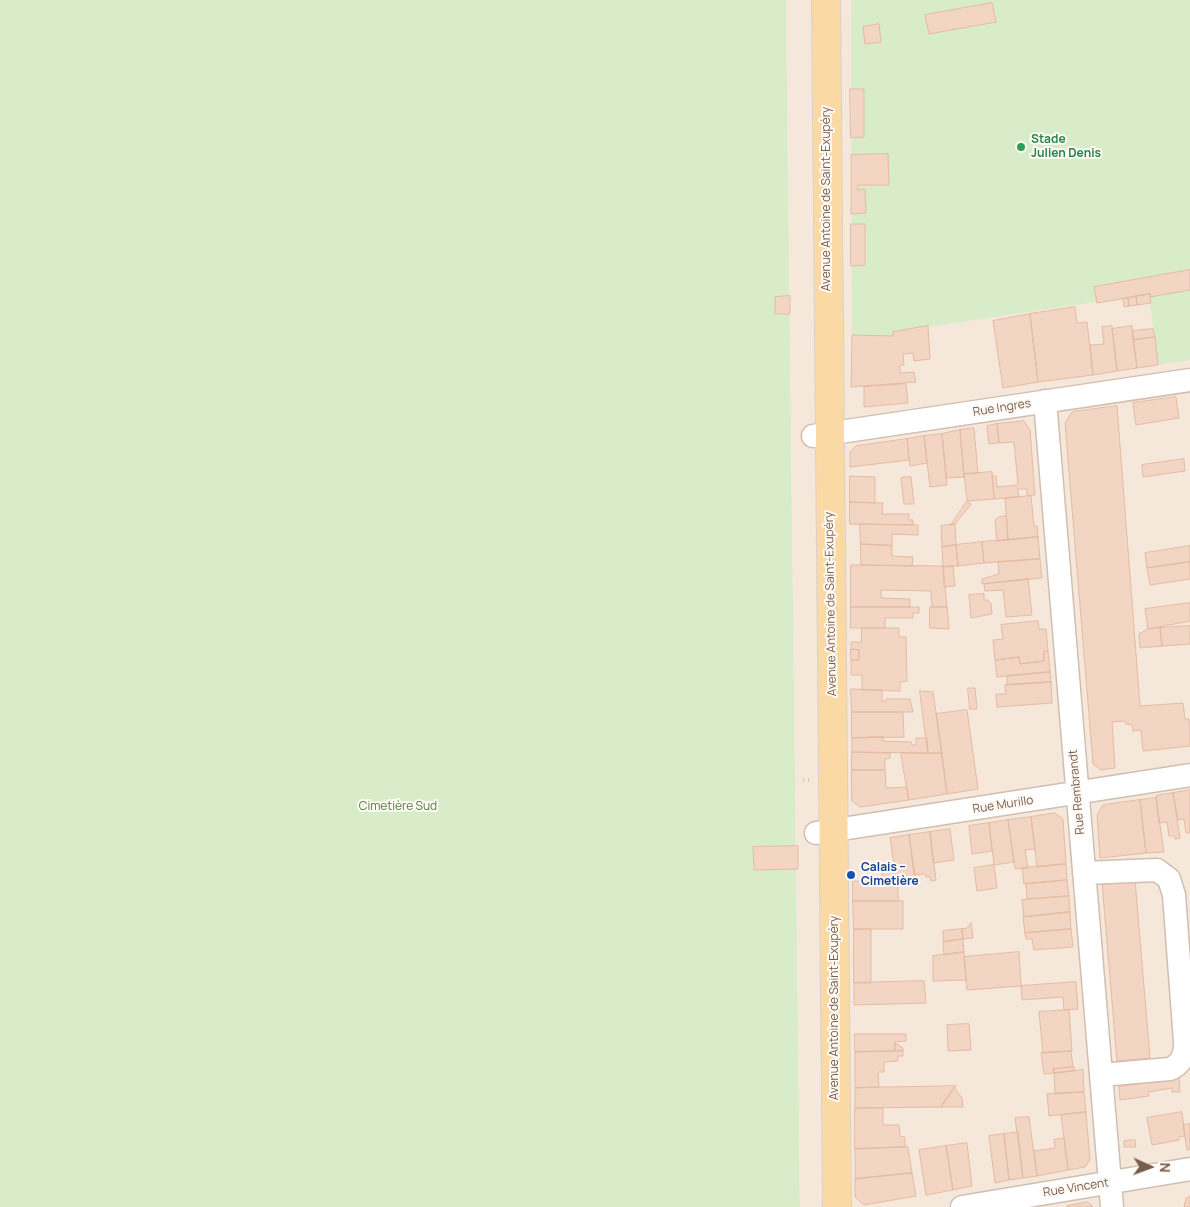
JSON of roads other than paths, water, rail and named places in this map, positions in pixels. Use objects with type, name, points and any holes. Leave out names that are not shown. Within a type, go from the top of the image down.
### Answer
[{"type":"main road","name":"Avenue Antoine de Saint-Exupéry","points":[[811,0],[821,435],[825,832],[837,1207]]},
{"type":"main road","name":"Avenue Antoine de Saint-Exupéry","points":[[821,435],[826,0]]},
{"type":"main road","name":"Avenue Antoine de Saint-Exupéry","points":[[818,1207],[825,832]]},
{"type":"street","name":"Rue Ingres","points":[[821,435],[1190,380]]},
{"type":"street","name":"Rue Rembrandt","points":[[1046,401],[1076,793],[1112,1207]]},
{"type":"street","name":"Rue Murillo","points":[[825,832],[1190,775]]},
{"type":"street","points":[[1084,873],[1156,870],[1169,879],[1174,895],[1185,1041],[1183,1057],[1179,1064],[1170,1069],[1101,1075]]},
{"type":"street","name":"Rue Vincent","points":[[962,1207],[1190,1169]]},
{"type":"place","name":"Stade Julien Denis","points":[[1021,147]]},
{"type":"place","name":"Calais – Cimetière","points":[[851,875]]},
{"type":"park label","name":"Cimetière Sud","points":[[398,807]]}]
